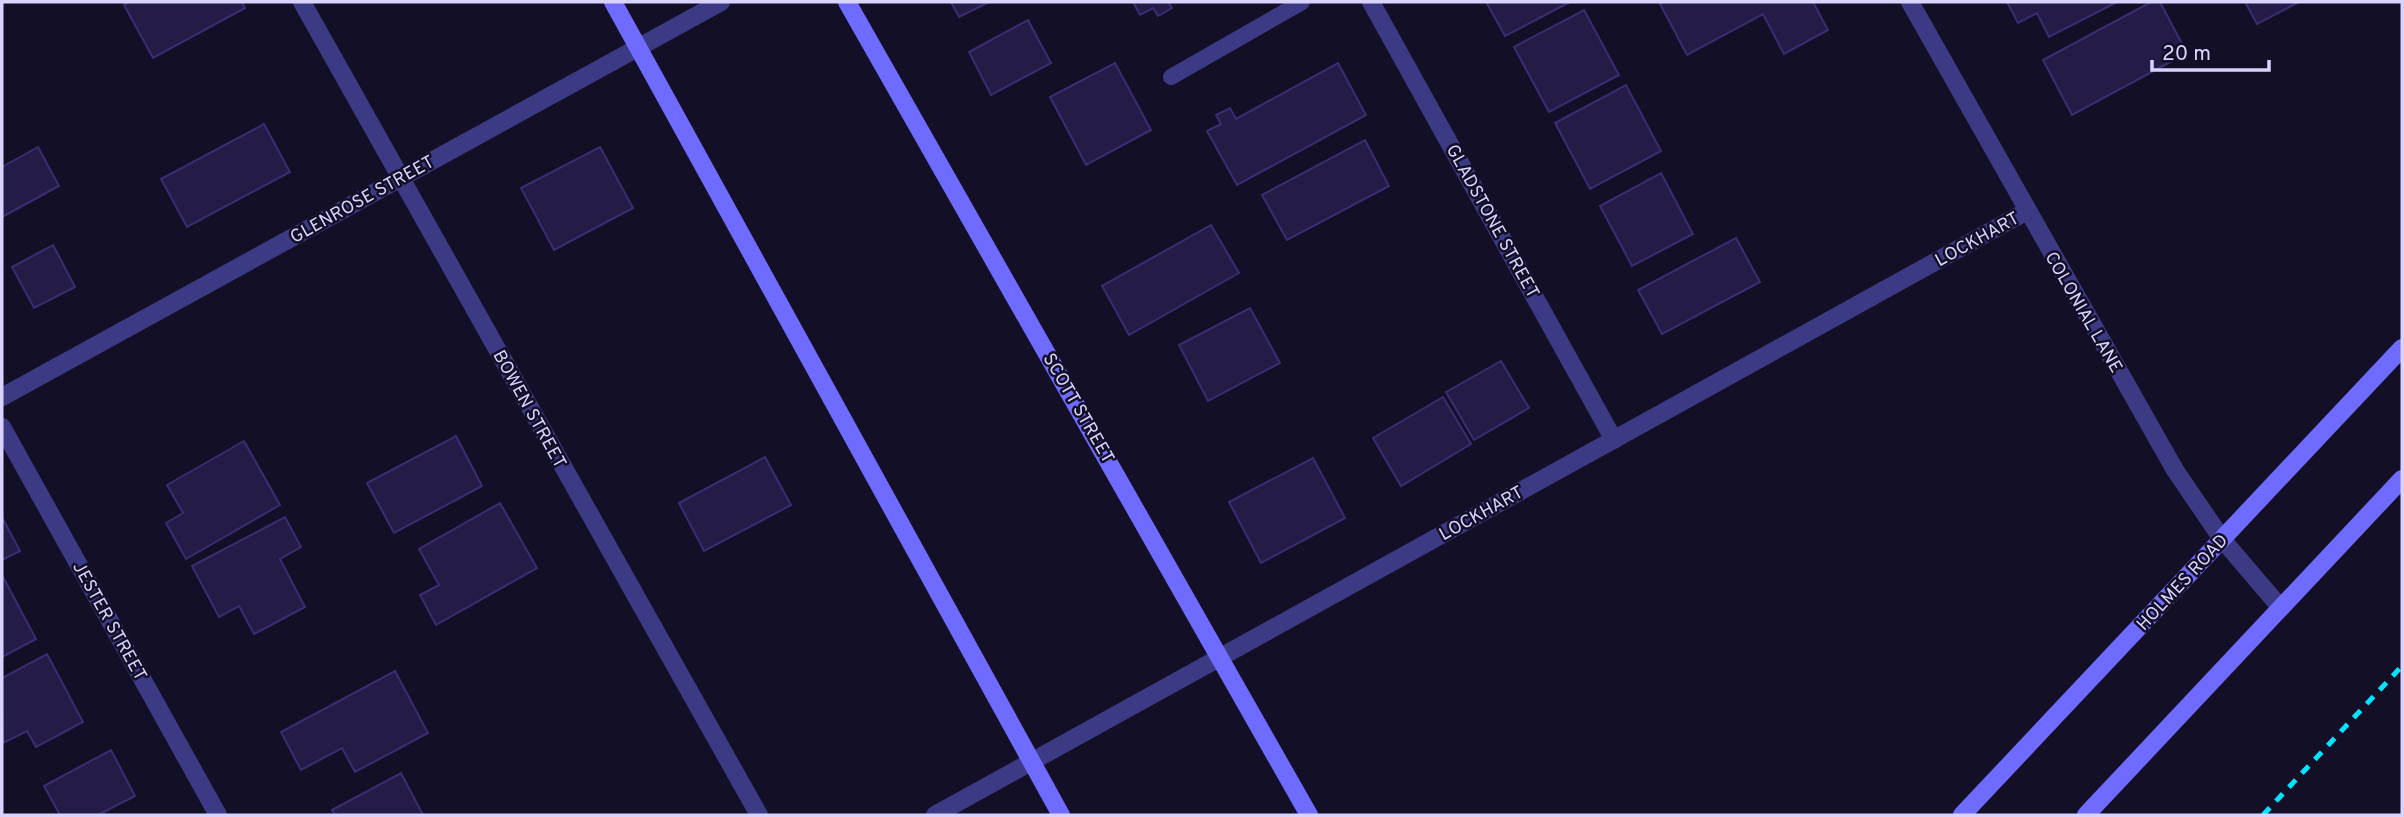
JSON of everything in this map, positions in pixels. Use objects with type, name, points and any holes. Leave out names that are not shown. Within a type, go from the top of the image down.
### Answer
[{"type":"main road","points":[[613,2],[1061,815]]},
{"type":"main road","name":"SCOTT STREET","points":[[847,2],[1309,815]]},
{"type":"main road","name":"HOLMES ROAD","points":[[1962,815],[2402,348]]},
{"type":"main road","points":[[2086,815],[2402,479]]},
{"type":"street","name":"BOWEN STREET","points":[[302,2],[759,815]]},
{"type":"street","name":"GLENROSE STREET","points":[[2,397],[721,2]]},
{"type":"street","name":"GLADSTONE STREET","points":[[1371,2],[1614,440]]},
{"type":"street","name":"COLONIAL LANE","points":[[1910,2],[2175,470],[2222,539],[2280,607]]},
{"type":"street","name":"LOCKHART","points":[[935,815],[2027,211]]},
{"type":"street","name":"JESTER STREET","points":[[2,427],[218,815]]},
{"type":"lane","points":[[1171,78],[1303,2]]},
{"type":"building","points":[[130,2],[242,2],[245,8],[153,58],[124,5]]},
{"type":"building","points":[[951,2],[989,2],[959,17]]},
{"type":"building","points":[[1133,2],[1168,2],[1172,8],[1158,16],[1153,8],[1140,15]]},
{"type":"building","points":[[1486,2],[1570,2],[1505,36]]},
{"type":"building","points":[[1813,2],[1828,30],[1784,54],[1763,14],[1687,55],[1660,4]]},
{"type":"building","points":[[2007,2],[2117,2],[2049,37],[2037,13],[2018,23]]},
{"type":"building","points":[[2151,2],[2160,2],[2187,53],[2072,115],[2043,60]]},
{"type":"building","points":[[2245,2],[2299,2],[2257,24]]},
{"type":"building","points":[[1584,10],[1619,75],[1549,112],[1514,47]]},
{"type":"building","points":[[1028,20],[1051,63],[991,95],[969,52]]},
{"type":"building","points":[[1115,63],[1151,130],[1086,165],[1050,97]]},
{"type":"building","points":[[1338,63],[1366,115],[1237,185],[1207,131],[1221,124],[1216,115],[1230,108],[1236,119]]},
{"type":"building","points":[[1626,85],[1661,151],[1590,189],[1555,123]]},
{"type":"building","points":[[264,124],[290,172],[187,227],[161,179]]},
{"type":"building","points":[[1365,140],[1389,186],[1287,240],[1262,195]]},
{"type":"building","points":[[38,147],[59,186],[2,217],[2,167]]},
{"type":"building","points":[[600,147],[633,208],[554,250],[521,188]]},
{"type":"building","points":[[1661,173],[1693,234],[1632,266],[1600,206]]},
{"type":"building","points":[[1211,225],[1239,273],[1129,335],[1102,286]]},
{"type":"building","points":[[1736,238],[1760,282],[1662,334],[1638,290]]},
{"type":"building","points":[[53,245],[75,287],[34,308],[12,267]]},
{"type":"building","points":[[1250,308],[1280,363],[1208,401],[1179,345]]},
{"type":"building","points":[[1501,361],[1529,408],[1474,440],[1446,392]]},
{"type":"building","points":[[1443,397],[1471,444],[1401,486],[1373,438]]},
{"type":"building","points":[[456,436],[482,486],[394,533],[367,483]]},
{"type":"building","points":[[244,441],[280,505],[186,559],[166,523],[183,513],[167,485]]},
{"type":"building","points":[[765,457],[791,505],[704,551],[679,503]]},
{"type":"building","points":[[1313,458],[1345,518],[1261,563],[1229,502]]},
{"type":"building","points":[[500,503],[537,568],[436,625],[420,595],[439,585],[419,549]]},
{"type":"building","points":[[2,517],[20,551],[2,560]]},
{"type":"building","points":[[285,517],[301,547],[280,559],[305,607],[254,634],[239,606],[219,617],[192,566]]},
{"type":"building","points":[[2,575],[36,639],[2,657]]},
{"type":"building","points":[[47,654],[83,722],[36,747],[27,731],[3,743],[2,678]]},
{"type":"building","points":[[395,671],[428,733],[355,772],[342,748],[301,770],[281,732]]},
{"type":"building","points":[[111,750],[135,796],[98,815],[60,815],[44,786]]},
{"type":"building","points":[[401,773],[423,815],[335,815],[332,810]]},
{"type":"railway","points":[[2263,815],[2402,666]]}]
